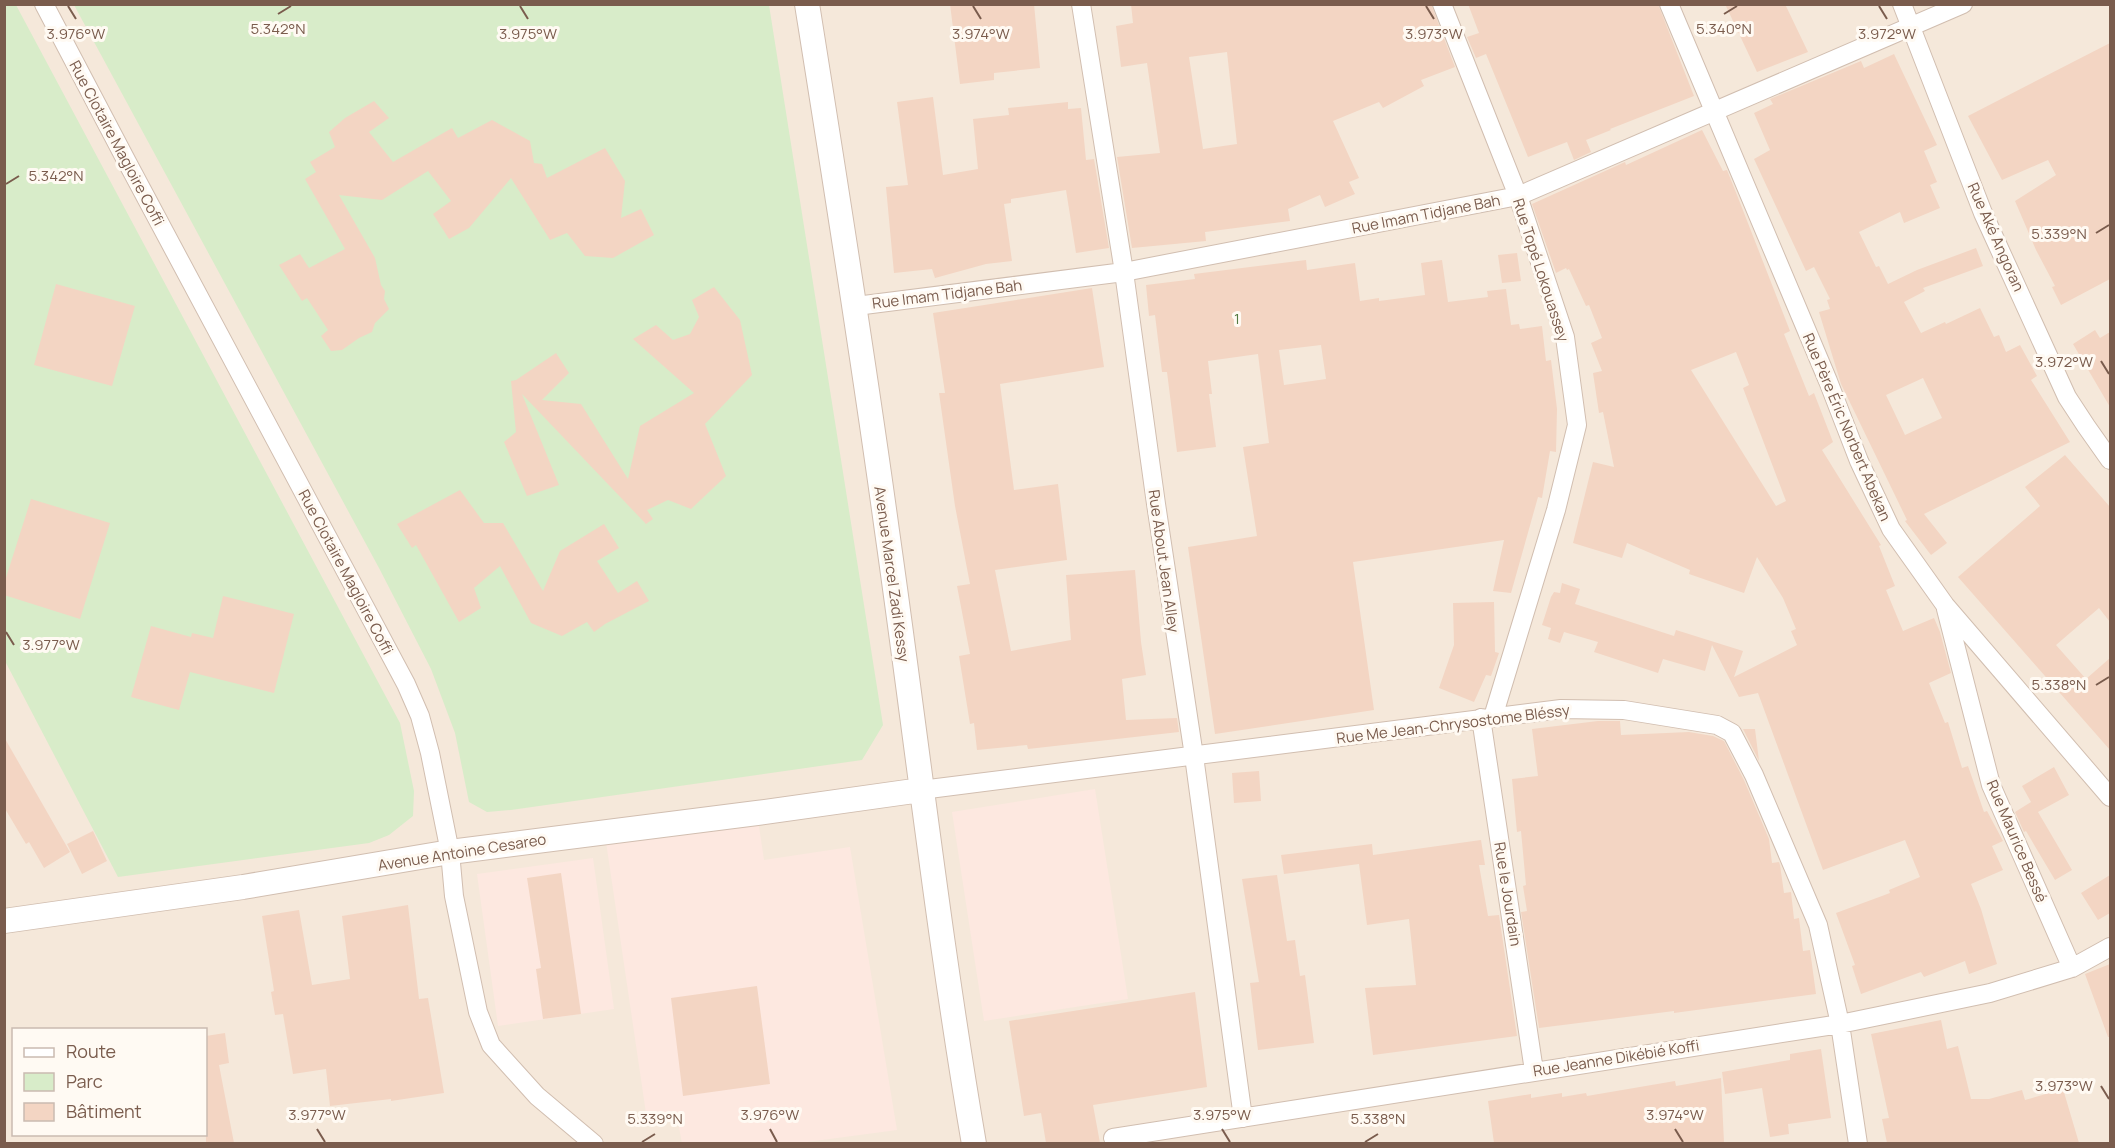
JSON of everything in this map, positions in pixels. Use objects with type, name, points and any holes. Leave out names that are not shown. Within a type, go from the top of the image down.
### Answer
[{"type":"street","name":"Rue Clotaire Magloire Coffi","points":[[44,4],[406,684],[420,716],[450,852],[454,896],[478,1012],[491,1045],[537,1096],[594,1143]]},
{"type":"street","name":"Avenue Marcel Zadi Kessy","points":[[807,4],[856,306],[921,790],[957,1044],[974,1143]]},
{"type":"street","name":"Rue About Jean Alley","points":[[1082,4],[1124,272],[1194,756],[1243,1118]]},
{"type":"street","name":"Rue Topé Lokouassey","points":[[1442,4],[1518,196],[1565,337],[1577,425],[1556,510],[1487,717]]},
{"type":"street","name":"Rue Père Éric Norbert Abekan","points":[[1669,4],[1828,381],[1859,461],[1892,530],[1945,605],[2110,797]]},
{"type":"street","name":"Rue Aké Angoran","points":[[1902,4],[1983,213],[2063,387],[2085,426],[2110,460]]},
{"type":"street","name":"Rue Imam Tidjane Bah","points":[[856,306],[1124,272],[1518,196],[1963,4]]},
{"type":"street","name":"Rue Maurice Bessé","points":[[1945,605],[1991,786],[2072,968]]},
{"type":"street","name":"Rue Me Jean-Chrysostome Bléssy","points":[[921,790],[1561,709],[1624,710],[1717,725],[1732,733],[1754,776],[1818,925],[1840,1024],[1858,1143]]},
{"type":"street","name":"Rue le Jourdain","points":[[1487,717],[1534,1071]]},
{"type":"street","name":"Avenue Antoine Cesareo","points":[[4,921],[243,888],[450,852],[921,790]]},
{"type":"street","name":"Rue Jeanne Dikébié Koffi","points":[[1113,1138],[1840,1024],[1990,993],[2072,968],[2110,947]]},
{"type":"shaded area","points":[[5,5],[2110,5],[2110,1143],[5,1144]]},
{"type":"shaded area","points":[[1095,789],[1128,999],[984,1021],[952,812]]},
{"type":"shaded area","points":[[757,813],[764,860],[850,847],[897,1130],[792,1144],[682,1144],[677,1116],[647,1120],[605,835]]},
{"type":"shaded area","points":[[593,858],[614,1009],[498,1026],[477,874]]},
{"type":"green space","points":[[4,5],[16,5],[400,723],[414,791],[413,816],[389,835],[369,843],[118,877],[5,661]]},
{"type":"green space","points":[[74,5],[769,5],[883,725],[862,760],[511,810],[487,812],[469,802],[455,733],[431,669],[379,568]]},
{"type":"building","points":[[950,4],[1034,4],[1040,68],[994,73],[994,80],[960,84]]},
{"type":"building","points":[[1131,4],[1431,4],[1455,67],[1421,80],[1424,86],[1383,108],[1379,102],[1333,121],[1359,178],[1349,182],[1355,194],[1325,207],[1320,195],[1288,209],[1290,221],[1205,232],[1206,241],[1132,248],[1117,157],[1160,153],[1147,63],[1121,67],[1116,26],[1133,23]],"holes":[[[1227,52],[1237,144],[1203,149],[1189,57]]]},
{"type":"building","points":[[1468,4],[1658,4],[1694,96],[1586,140],[1591,152],[1574,160],[1567,142],[1528,157],[1486,54],[1476,58],[1467,37],[1479,33]]},
{"type":"building","points":[[1725,4],[1785,4],[1808,52],[1757,72]]},
{"type":"building","points":[[2110,43],[2110,279],[2061,305],[2052,287],[2055,286],[2036,250],[2015,201],[2056,175],[2048,160],[2002,180],[1968,116]]},
{"type":"building","points":[[1894,54],[1937,145],[1924,151],[1937,182],[1930,185],[1940,208],[1904,223],[1900,212],[1859,232],[1876,267],[1879,266],[1888,284],[1917,270],[1976,248],[1983,266],[1923,288],[1925,291],[1904,302],[1921,333],[1980,308],[1994,337],[1999,335],[2006,352],[2020,345],[2037,376],[2031,380],[2070,442],[1924,514],[1947,543],[1931,555],[1905,521],[1907,520],[1841,384],[1819,312],[1830,309],[1827,300],[1830,299],[1814,267],[1806,271],[1754,159],[1770,150],[1754,113],[1773,104],[1770,99],[1861,61],[1864,68]],"holes":[[[1923,378],[1942,418],[1905,435],[1886,395]]]},
{"type":"building","points":[[933,97],[943,175],[978,169],[973,119],[1009,115],[1008,108],[1068,102],[1068,109],[1081,108],[1086,160],[1094,159],[1109,248],[1076,253],[1066,190],[1011,199],[1011,203],[1004,204],[1012,261],[986,264],[935,278],[932,269],[894,273],[886,187],[908,185],[897,102]]},
{"type":"building","points":[[374,101],[389,118],[369,132],[393,162],[452,128],[458,138],[492,120],[530,141],[534,163],[542,164],[547,178],[605,148],[625,181],[621,218],[641,209],[654,235],[613,258],[585,256],[567,233],[550,240],[511,178],[469,228],[449,239],[433,214],[451,201],[428,171],[382,200],[339,195],[375,258],[381,285],[385,291],[384,299],[389,309],[375,323],[372,332],[342,350],[331,351],[321,336],[328,330],[307,298],[302,301],[279,265],[300,254],[309,268],[345,249],[305,179],[316,172],[310,162],[335,147],[329,132],[345,118]]},
{"type":"building","points":[[1702,130],[1723,171],[1727,170],[1790,331],[1784,334],[1809,396],[1814,393],[1833,442],[1822,450],[1881,545],[1879,546],[1895,586],[1886,590],[1903,631],[1934,618],[1940,632],[1951,673],[1929,683],[1945,723],[1948,722],[1962,768],[1968,766],[1984,812],[1987,811],[2003,841],[1992,846],[2003,870],[1971,884],[1997,964],[1969,974],[1965,961],[1924,977],[1921,972],[1861,994],[1852,966],[1855,965],[1836,913],[1890,893],[1889,890],[1920,877],[1905,840],[1823,870],[1758,693],[1739,697],[1712,645],[1705,671],[1663,659],[1658,673],[1594,652],[1598,642],[1564,632],[1560,643],[1548,639],[1551,628],[1542,625],[1551,597],[1554,592],[1560,593],[1562,583],[1580,589],[1575,604],[1674,636],[1676,630],[1743,651],[1734,677],[1797,645],[1791,631],[1796,629],[1783,598],[1757,557],[1744,593],[1689,574],[1690,570],[1627,543],[1622,558],[1573,543],[1593,462],[1614,467],[1603,412],[1599,413],[1593,373],[1602,371],[1591,343],[1602,338],[1589,305],[1586,306],[1569,269],[1566,268],[1556,273],[1532,204],[1625,162],[1626,165]],"holes":[[[1736,352],[1749,385],[1743,388],[1786,501],[1776,506],[1691,370]]]},
{"type":"building","points":[[1517,253],[1521,281],[1502,283],[1498,255]]},
{"type":"building","points":[[1306,260],[1307,270],[1355,263],[1360,301],[1379,298],[1379,301],[1425,295],[1421,263],[1442,260],[1448,302],[1488,297],[1487,291],[1506,289],[1511,325],[1519,324],[1520,329],[1542,326],[1546,361],[1551,360],[1557,409],[1556,452],[1550,451],[1542,498],[1538,497],[1511,593],[1493,591],[1504,540],[1353,562],[1374,710],[1215,734],[1188,547],[1257,536],[1243,447],[1269,443],[1258,354],[1208,361],[1212,394],[1209,394],[1216,447],[1177,452],[1167,372],[1162,372],[1155,315],[1149,316],[1146,285],[1195,279],[1194,274]],"holes":[[[1321,345],[1326,379],[1284,385],[1279,350]]]},
{"type":"building","points":[[56,284],[135,306],[112,386],[34,365]]},
{"type":"building","points":[[714,287],[740,320],[752,375],[705,424],[726,476],[691,509],[668,500],[647,510],[653,519],[646,524],[522,394],[559,485],[527,496],[504,442],[516,432],[511,381],[556,353],[569,373],[542,400],[581,404],[628,479],[640,426],[694,393],[633,339],[656,325],[673,340],[690,334],[699,317],[692,300]]},
{"type":"building","points":[[1092,288],[1104,367],[1000,384],[1014,490],[1058,484],[1067,560],[995,570],[1011,651],[1071,640],[1066,575],[1135,570],[1146,675],[1122,679],[1126,720],[1177,718],[1179,732],[1028,749],[1027,745],[977,750],[974,723],[970,724],[959,656],[970,654],[957,586],[970,584],[955,506],[939,393],[945,393],[933,313]]},
{"type":"building","points":[[2095,330],[2100,338],[2110,332],[2110,407],[2073,344]]},
{"type":"building","points":[[2065,455],[2110,507],[2110,622],[2099,608],[2056,645],[2086,679],[2110,658],[2110,750],[1958,577],[2040,506],[2025,487]]},
{"type":"building","points":[[460,490],[484,523],[503,523],[543,591],[560,551],[604,524],[619,548],[597,561],[618,593],[637,581],[649,601],[594,632],[587,622],[562,636],[531,623],[500,566],[474,588],[481,608],[459,622],[416,545],[412,548],[397,524]]},
{"type":"building","points":[[31,499],[110,523],[80,619],[4,595],[4,584]]},
{"type":"building","points":[[223,596],[294,614],[274,693],[190,672],[179,710],[131,697],[151,626],[191,637],[192,633],[213,638]]},
{"type":"building","points":[[1494,602],[1495,652],[1499,653],[1491,676],[1486,675],[1474,702],[1439,688],[1454,645],[1453,603]]},
{"type":"building","points":[[1598,721],[1620,721],[1621,735],[1689,732],[1713,736],[1724,741],[1744,780],[1769,839],[1772,863],[1779,862],[1784,893],[1791,892],[1794,919],[1799,918],[1803,951],[1810,950],[1816,994],[1539,1028],[1521,912],[1527,911],[1523,886],[1526,885],[1521,831],[1517,832],[1512,779],[1538,776],[1532,729]]},
{"type":"building","points":[[1743,729],[1755,729],[1759,761]]},
{"type":"building","points":[[4,737],[70,852],[44,868],[29,842],[26,844],[4,807]]},
{"type":"building","points":[[2054,767],[2069,795],[2038,812],[2072,870],[2055,880],[2026,831],[2024,832],[2015,812],[2031,802],[2022,786]]},
{"type":"building","points":[[1259,771],[1261,801],[1234,803],[1232,773]]},
{"type":"building","points":[[93,831],[107,861],[82,874],[67,844]]},
{"type":"building","points":[[1481,840],[1485,865],[1479,865],[1488,916],[1499,915],[1517,1036],[1373,1055],[1365,988],[1416,985],[1409,919],[1367,925],[1359,864],[1284,874],[1281,855],[1372,844],[1373,855]]},
{"type":"building","points":[[561,873],[581,1014],[543,1019],[536,969],[541,968],[527,878]]},
{"type":"building","points":[[1277,875],[1287,941],[1295,940],[1300,976],[1305,975],[1314,1043],[1258,1050],[1250,983],[1259,982],[1242,879]]},
{"type":"building","points":[[2110,875],[2110,913],[2098,920],[2081,893]]},
{"type":"building","points":[[408,905],[419,999],[428,998],[444,1093],[391,1101],[391,1099],[330,1106],[326,1069],[293,1074],[283,1014],[275,1015],[271,992],[274,991],[262,916],[299,910],[312,985],[350,979],[342,916]]},
{"type":"building","points":[[2110,964],[2110,1037],[2108,1037],[2085,974]]},
{"type":"building","points":[[757,986],[770,1084],[683,1096],[671,998]]},
{"type":"building","points":[[1195,992],[1207,1087],[1093,1105],[1100,1143],[1046,1143],[1041,1113],[1024,1116],[1009,1021]]},
{"type":"building","points":[[1941,1020],[1947,1049],[1958,1046],[1971,1099],[1989,1099],[2022,1090],[2025,1100],[2063,1089],[2079,1143],[1887,1143],[1882,1119],[1889,1118],[1871,1034]]},
{"type":"building","points":[[225,1033],[229,1063],[219,1065],[234,1143],[206,1143],[207,1036]]},
{"type":"building","points":[[1821,1049],[1831,1118],[1788,1124],[1789,1134],[1770,1137],[1762,1088],[1725,1094],[1722,1072],[1790,1060],[1790,1054]]},
{"type":"building","points":[[1721,1078],[1724,1143],[1494,1143],[1488,1101],[1531,1094],[1531,1098],[1562,1093],[1562,1097],[1586,1093],[1587,1096],[1675,1081],[1676,1086]]},
{"type":"park label","name":"1","points":[[1237,318]]}]
